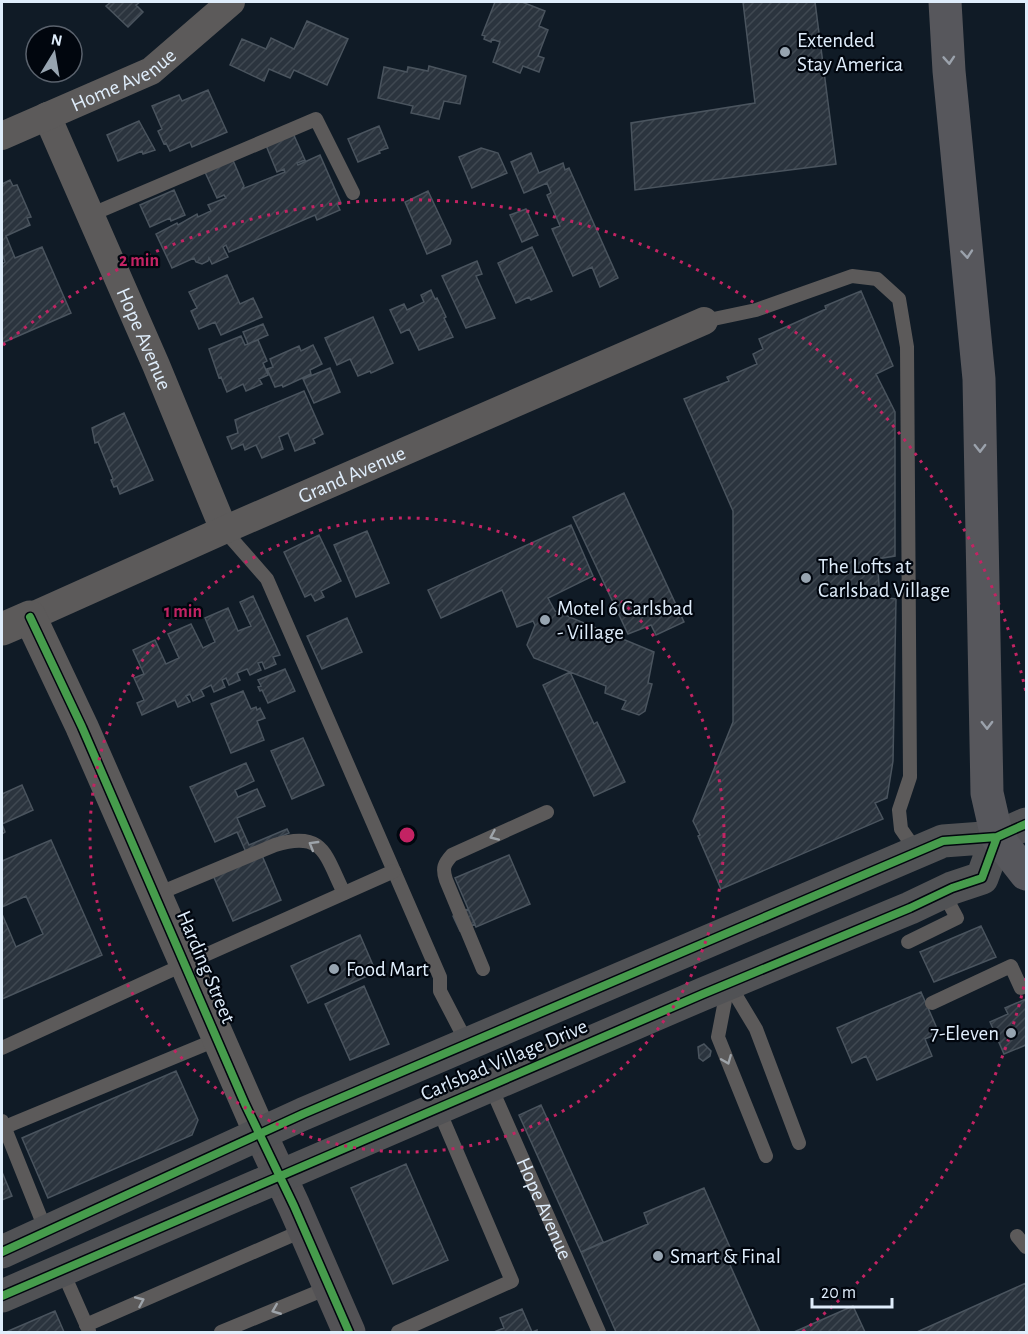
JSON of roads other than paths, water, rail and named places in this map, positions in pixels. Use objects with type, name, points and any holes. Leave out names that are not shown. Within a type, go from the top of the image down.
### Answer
[{"type":"highway","points":[[945,2],[949,71],[979,380],[987,794],[997,837],[1026,874]]},
{"type":"main road","name":"Carlsbad Village Drive","points":[[2,1252],[260,1133],[943,841],[997,837],[1026,824]]},
{"type":"main road","name":"Carlsbad Village Drive","points":[[2,1296],[648,1017],[910,908],[943,892],[982,878],[997,837]]},
{"type":"main road","points":[[728,983],[726,974],[751,939],[757,920]]},
{"type":"main road","points":[[648,1017],[649,1001],[683,972],[684,951]]},
{"type":"main road","name":"Harding Street","points":[[260,1133],[349,1332]]},
{"type":"street","name":"Home Avenue","points":[[2,136],[151,71],[231,2]]},
{"type":"street","name":"Hope Avenue","points":[[47,116],[156,365],[224,530]]},
{"type":"street","name":"Grand Avenue","points":[[16,623],[704,321]]},
{"type":"street","name":"Harding Street","points":[[16,623],[82,727],[260,1133]]},
{"type":"lane","points":[[90,215],[316,119],[353,193]]},
{"type":"lane","points":[[704,321],[756,310],[852,276],[877,279],[899,299],[907,347],[910,777],[899,810],[901,829],[917,852]]},
{"type":"lane","points":[[224,530],[267,579],[440,977],[440,992],[468,1043]]},
{"type":"lane","points":[[483,969],[443,872],[444,864],[452,855],[548,812]]},
{"type":"lane","points":[[155,895],[275,845],[295,839],[316,844],[324,851],[344,893]]},
{"type":"lane","points":[[2,1048],[394,871]]},
{"type":"lane","points":[[908,942],[957,918],[943,892]]},
{"type":"lane","points":[[932,1003],[1011,966],[1021,988],[1026,985]]},
{"type":"lane","points":[[728,983],[756,1029],[799,1143]]},
{"type":"lane","points":[[728,983],[718,1037],[766,1156]]},
{"type":"lane","points":[[46,1232],[3,1123],[218,1039]]},
{"type":"lane","name":"Hope Avenue","points":[[490,1085],[599,1332]]},
{"type":"lane","points":[[398,1332],[512,1281],[438,1108]]},
{"type":"lane","points":[[62,1270],[88,1329],[305,1230]]},
{"type":"lane","points":[[221,1332],[330,1287]]},
{"type":"place","name":"Extended Stay America","points":[[785,52]]},
{"type":"place","name":"The Lofts at Carlsbad Village","points":[[806,578]]},
{"type":"place","name":"Motel 6 Carlsbad - Village","points":[[545,620]]},
{"type":"place","name":"Food Mart","points":[[334,969]]},
{"type":"place","name":"7-Eleven","points":[[1011,1033]]},
{"type":"place","name":"Smart & Final","points":[[658,1256]]}]
